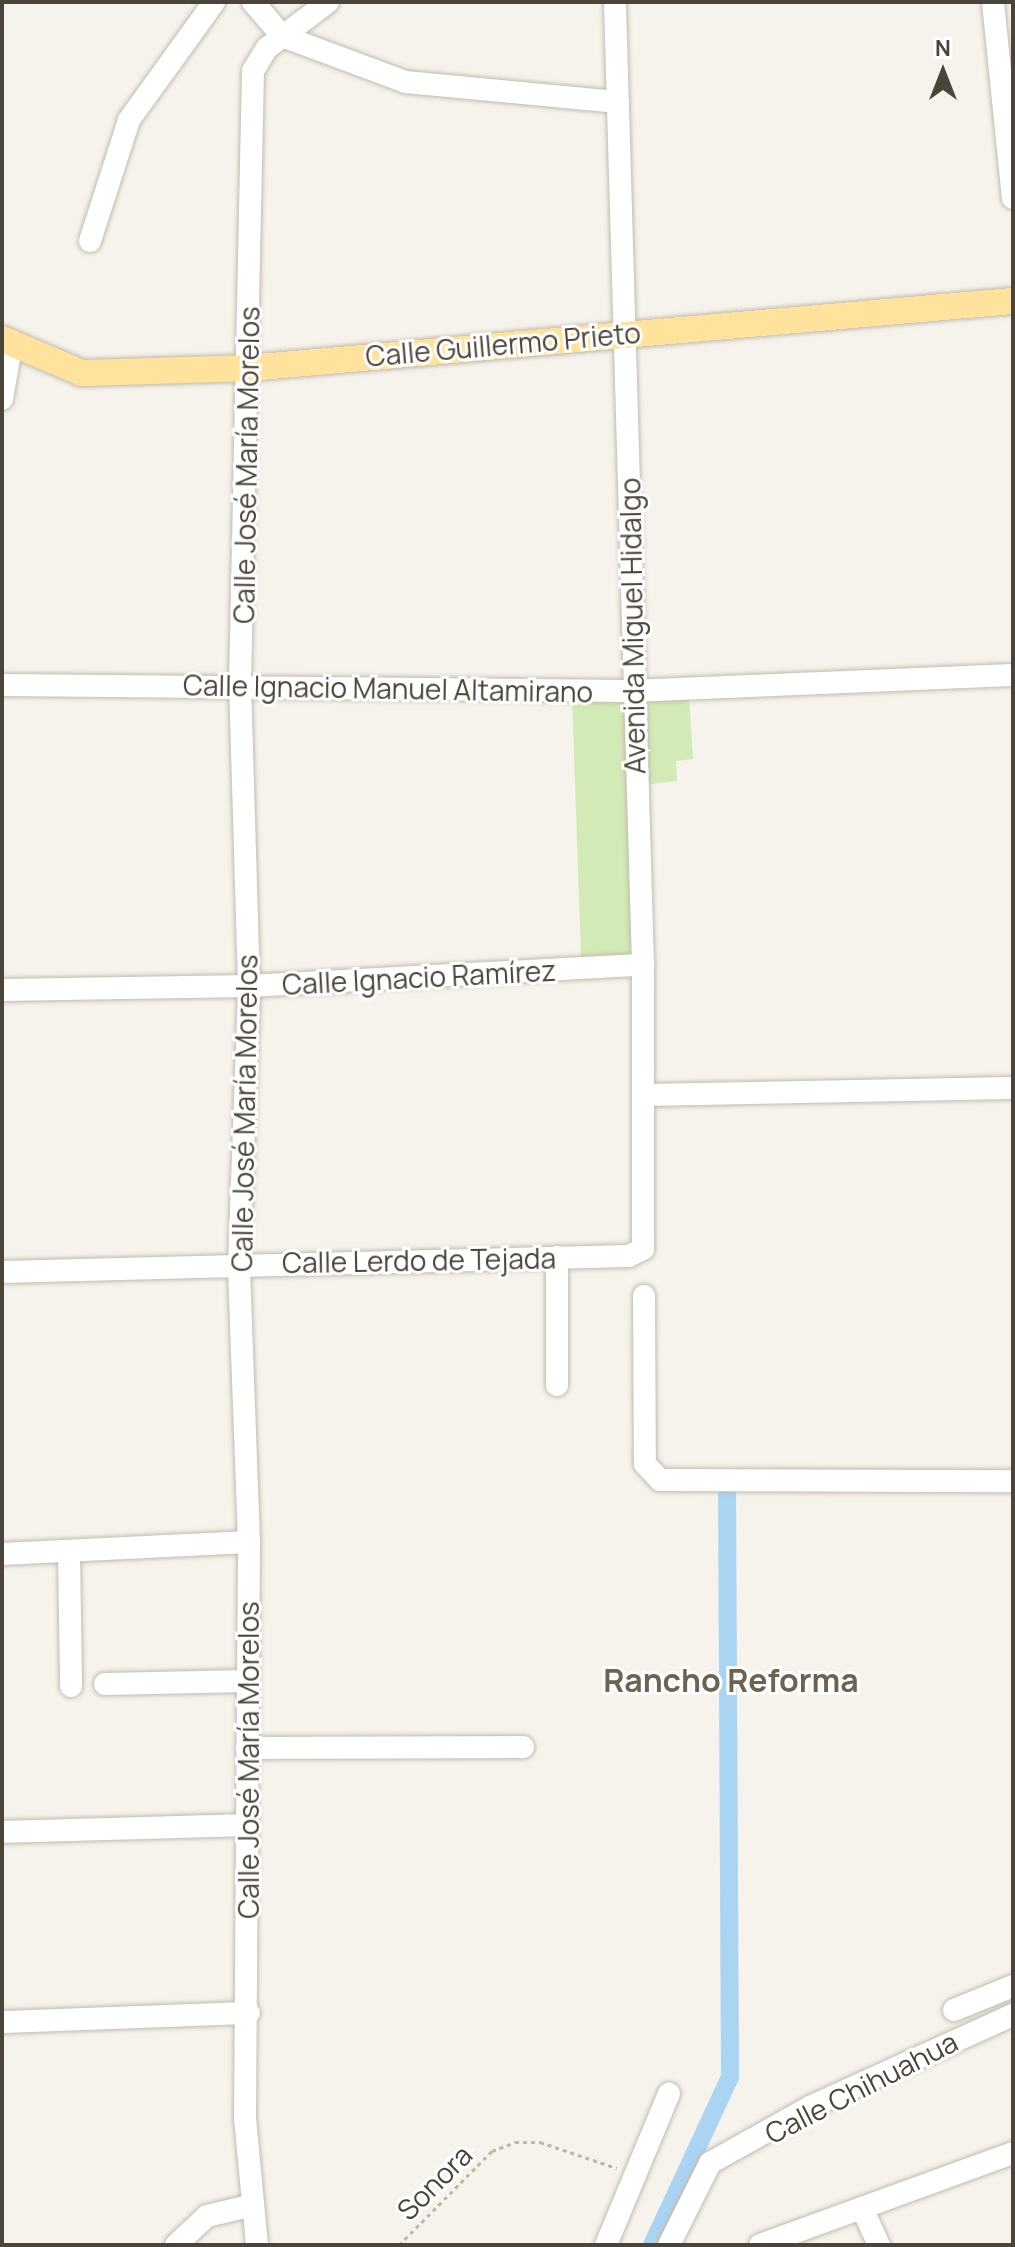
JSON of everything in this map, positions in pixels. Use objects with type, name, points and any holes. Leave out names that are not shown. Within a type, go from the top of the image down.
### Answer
[{"type":"main road","name":"Calle Guillermo Prieto","points":[[7,340],[30,357],[82,373],[248,368],[1013,301]]},
{"type":"street","points":[[90,241],[129,120],[214,2]]},
{"type":"street","points":[[253,2],[282,36],[406,82],[618,102]]},
{"type":"street","name":"Calle José María Morelos","points":[[257,2245],[245,2119],[249,2013],[249,1542],[239,1264],[249,986],[240,685],[253,71],[282,36],[328,2]]},
{"type":"street","name":"Avenida Miguel Hidalgo","points":[[615,2],[627,333],[631,691],[643,965],[643,1249]]},
{"type":"street","points":[[993,2],[1013,198]]},
{"type":"street","points":[[2,399],[7,340]]},
{"type":"street","name":"Calle Ignacio Manuel Altamirano","points":[[2,685],[631,691],[1013,675]]},
{"type":"street","name":"Calle Ignacio Ramírez","points":[[2,990],[249,986],[643,965]]},
{"type":"street","points":[[644,1095],[1013,1088]]},
{"type":"street","name":"Calle Lerdo de Tejada","points":[[2,1272],[629,1256],[643,1249]]},
{"type":"street","points":[[557,1257],[557,1385]]},
{"type":"street","points":[[644,1296],[645,1464],[660,1480],[1013,1481]]},
{"type":"street","points":[[2,1554],[249,1542]]},
{"type":"street","points":[[69,1552],[71,1686]]},
{"type":"street","points":[[105,1684],[248,1681]]},
{"type":"street","points":[[247,1748],[523,1747]]},
{"type":"street","points":[[2,1832],[247,1825]]},
{"type":"street","points":[[954,2010],[1013,1986]]},
{"type":"street","points":[[2,2022],[249,2013]]},
{"type":"street","name":"Calle Chihuahua","points":[[669,2245],[710,2163],[810,2107],[1013,2015]]},
{"type":"street","points":[[606,2245],[669,2094]]},
{"type":"street","points":[[760,2245],[1013,2153]]},
{"type":"street","points":[[176,2245],[207,2216],[253,2205]]},
{"type":"street","points":[[862,2208],[879,2245]]},
{"type":"path","name":"Sonora","points":[[399,2245],[492,2151],[515,2142],[540,2142],[636,2175]]},
{"type":"green space","points":[[689,695],[693,759],[676,761],[677,781],[636,786],[636,696]]},
{"type":"green space","points":[[625,696],[634,957],[581,959],[572,698]]},
{"type":"waterway","points":[[652,2245],[730,2077],[727,1489]]},
{"type":"district","name":"Rancho Reforma","points":[[731,1680]]}]
